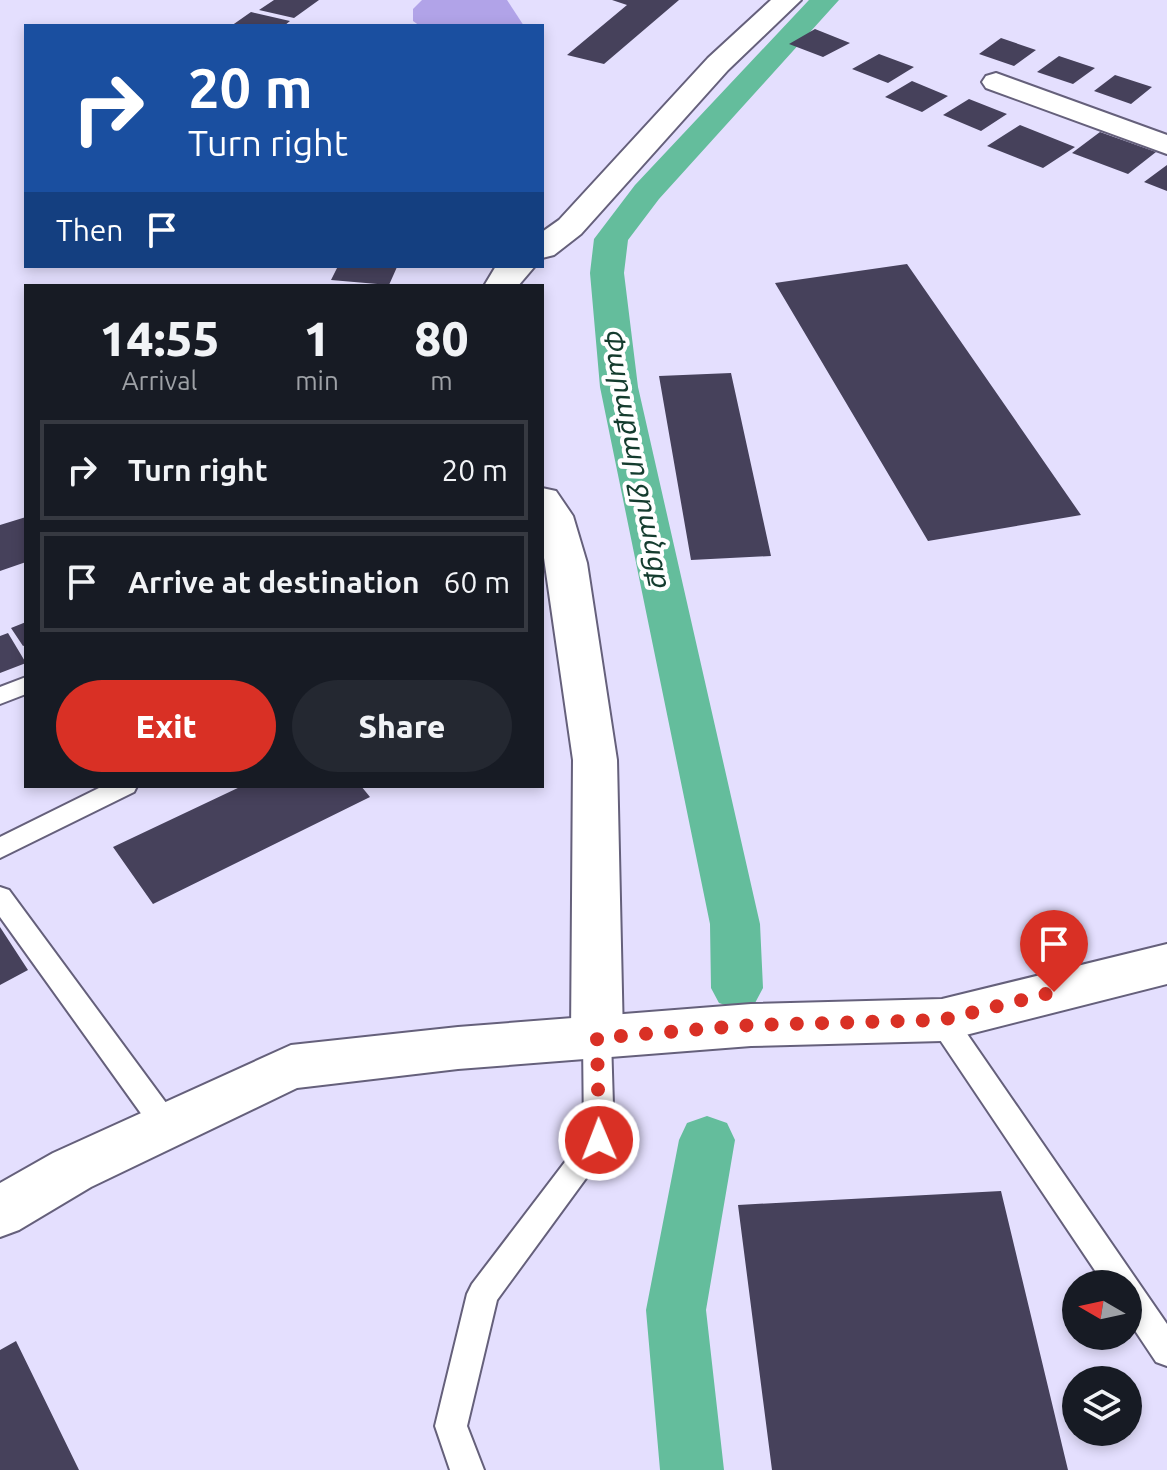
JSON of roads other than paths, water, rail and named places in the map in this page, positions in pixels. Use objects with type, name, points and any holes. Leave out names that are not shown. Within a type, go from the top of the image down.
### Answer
[{"type":"street","points":[[544,246],[570,227],[718,64],[787,0]]},
{"type":"street","points":[[996,82],[1167,145]]},
{"type":"street","points":[[502,284],[507,274],[515,268]]},
{"type":"street","points":[[544,503],[554,516],[567,563],[595,760],[597,1038]]},
{"type":"street","points":[[0,1212],[72,1170],[291,1067],[458,1048],[751,1025],[942,1020],[1167,964]]},
{"type":"lane","points":[[0,696],[24,686]]},
{"type":"lane","points":[[0,848],[121,788]]},
{"type":"lane","points":[[0,897],[165,1124]]},
{"type":"lane","points":[[942,1020],[1112,1270]]},
{"type":"lane","points":[[467,1470],[451,1426],[483,1294],[599,1140],[597,1038]]},
{"type":"lane","points":[[1142,1314],[1167,1351]]},
{"type":"waterway","name":"Փարաքար ջրանցք","points":[[737,988],[735,924],[619,387],[607,273],[611,239],[647,192],[825,0]]},
{"type":"waterway","name":"Փարաքար ջրանցք","points":[[692,1470],[676,1310],[707,1140]]}]
